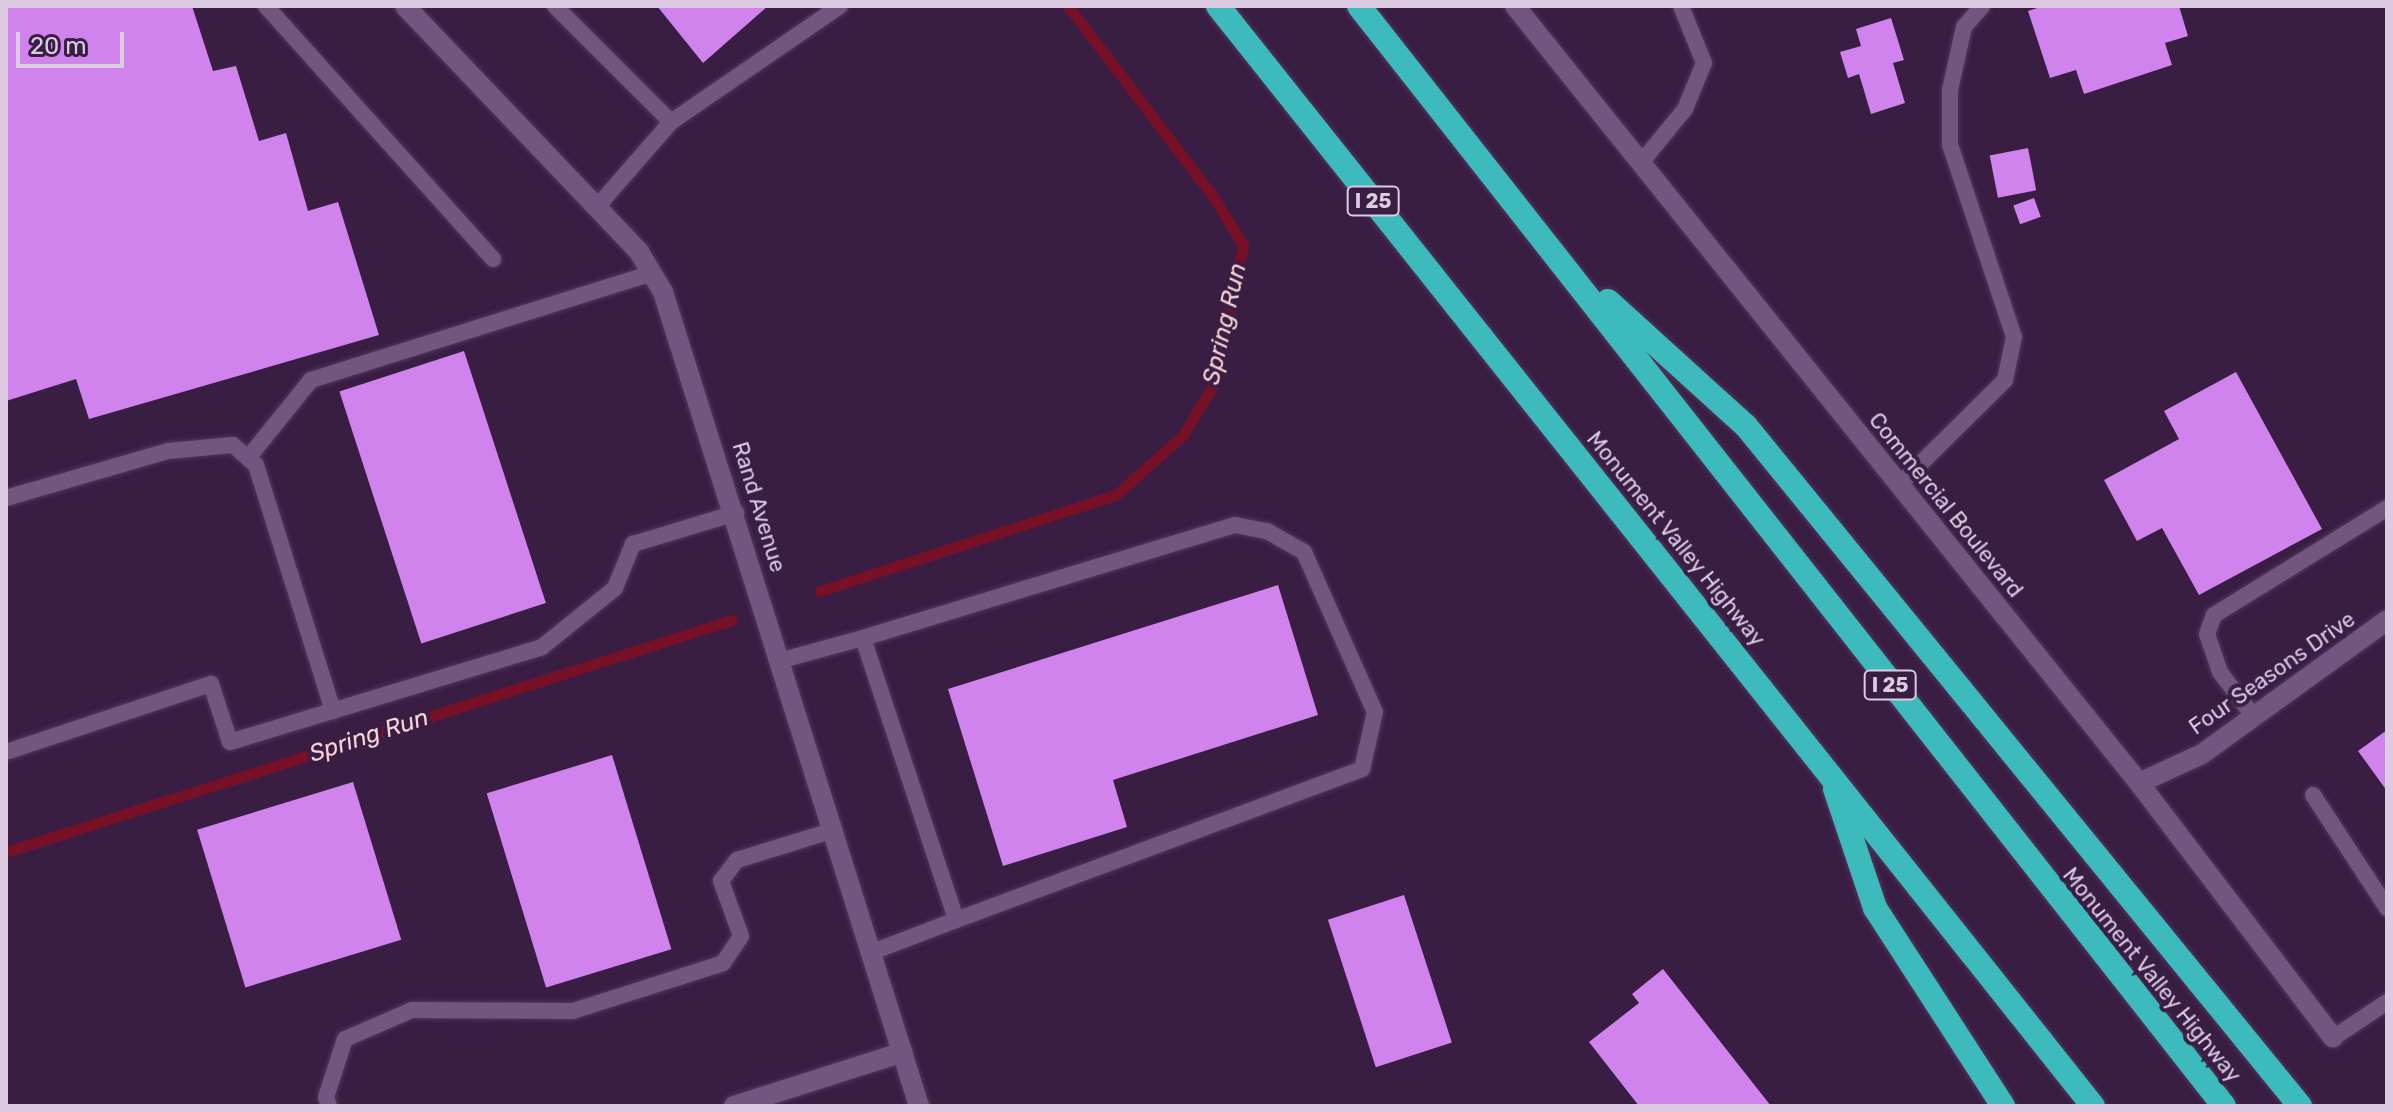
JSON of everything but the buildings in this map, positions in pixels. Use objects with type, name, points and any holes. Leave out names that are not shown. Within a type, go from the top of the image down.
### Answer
[{"type":"highway","name":"Monument Valley Highway","points":[[1218,6],[2093,1106]]},
{"type":"highway","name":"Monument Valley Highway","points":[[1359,6],[1561,260],[2000,827],[2224,1106]]},
{"type":"highway","points":[[1561,260],[1746,426],[2300,1106]]},
{"type":"highway","points":[[1829,772],[1875,908],[2003,1106]]},
{"type":"street","name":"Rand Avenue","points":[[405,6],[596,208],[652,273],[679,331],[919,1106]]},
{"type":"street","name":"Commercial Boulevard","points":[[1515,6],[2139,783],[2333,1038]]},
{"type":"street","name":"Four Seasons Drive","points":[[2139,783],[2202,754],[2387,620]]},
{"type":"street","points":[[734,1106],[903,1052]]},
{"type":"lane","points":[[266,6],[493,259]]},
{"type":"lane","points":[[555,6],[671,122]]},
{"type":"lane","points":[[596,208],[671,122],[840,6]]},
{"type":"lane","points":[[1640,164],[1685,109],[1704,63],[1681,6]]},
{"type":"lane","points":[[1899,485],[2005,380],[2014,337],[1950,145],[1950,90],[1964,27],[1982,6]]},
{"type":"lane","points":[[248,458],[311,380],[652,273]]},
{"type":"lane","points":[[6,498],[168,451],[233,445],[256,465],[333,711]]},
{"type":"lane","points":[[2254,717],[2220,672],[2207,634],[2214,615],[2387,508]]},
{"type":"lane","points":[[6,752],[211,684],[230,742],[542,647],[615,588],[633,544],[736,513]]},
{"type":"lane","points":[[782,660],[1235,525],[1267,531],[1304,552],[1375,712],[1362,769],[872,952]]},
{"type":"lane","points":[[863,638],[956,920]]},
{"type":"lane","points":[[2313,795],[2387,908]]},
{"type":"lane","points":[[329,1106],[326,1097],[345,1039],[412,1010],[573,1011],[723,963],[741,936],[721,881],[737,860],[834,830]]},
{"type":"lane","points":[[2333,1038],[2387,1002]]},
{"type":"waterway","name":"Spring Run","points":[[820,591],[1116,495],[1183,435],[1216,381],[1243,245],[1212,195],[1068,6]]},
{"type":"waterway","name":"Spring Run","points":[[6,852],[732,620]]}]
